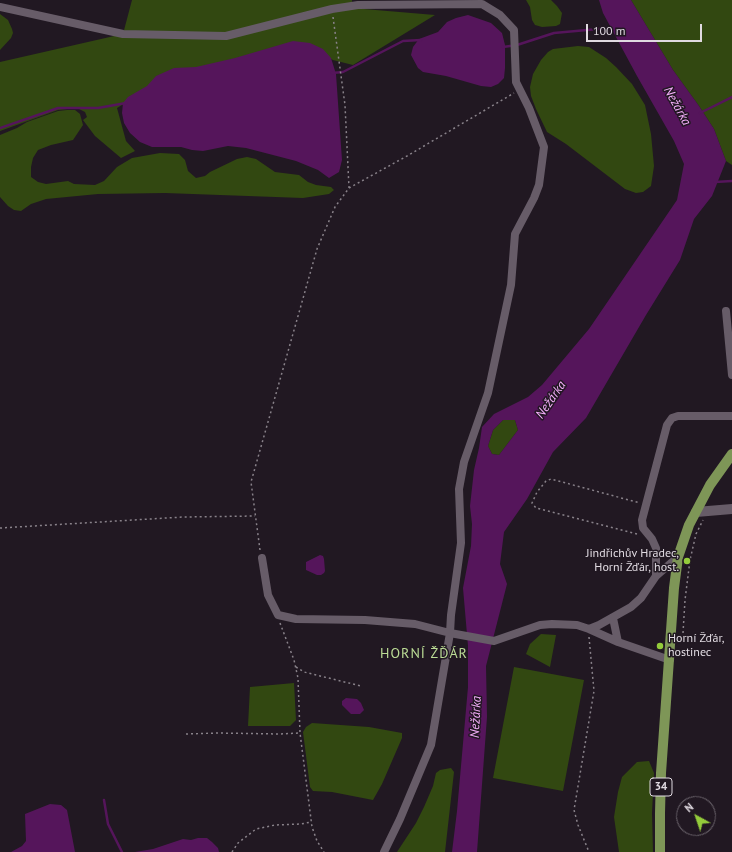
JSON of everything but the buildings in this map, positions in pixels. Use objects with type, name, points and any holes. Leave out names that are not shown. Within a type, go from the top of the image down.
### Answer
[{"type":"main road","name":"34","points":[[660,852],[660,805],[674,588],[678,557],[689,525],[710,485],[732,454]]},
{"type":"street","points":[[0,7],[123,34],[226,36],[332,9],[358,5],[482,4],[500,15],[514,30],[516,82],[529,108],[544,146],[539,185],[534,198],[515,234],[511,285],[488,393],[464,462],[459,489],[460,543],[450,633],[431,745],[400,819],[384,852]]},
{"type":"street","points":[[726,311],[732,375]]},
{"type":"street","points":[[656,576],[656,548],[643,528],[642,520],[667,425],[672,418],[678,416],[732,416]]},
{"type":"street","points":[[696,512],[732,508]]},
{"type":"street","points":[[588,629],[613,618],[630,607],[641,598],[656,576],[678,557]]},
{"type":"street","points":[[262,558],[268,595],[278,615],[296,619],[365,620],[414,624],[450,633],[494,641],[540,625],[577,625],[618,642],[670,660]]},
{"type":"street","points":[[613,618],[618,642]]},
{"type":"path","points":[[332,9],[345,105],[349,188]]},
{"type":"path","points":[[262,558],[250,482],[317,249],[335,207],[349,188],[520,90]]},
{"type":"path","points":[[646,505],[551,479],[546,481],[537,492],[532,503],[536,508],[649,536]]},
{"type":"path","points":[[0,528],[183,517],[255,516]]},
{"type":"path","points":[[683,633],[690,560],[696,534],[704,519]]},
{"type":"path","points":[[278,615],[296,667],[298,678],[300,733],[311,822],[317,841],[324,852]]},
{"type":"path","points":[[588,629],[594,691],[574,810],[578,825],[589,852]]},
{"type":"path","points":[[296,667],[304,672],[361,686]]},
{"type":"path","points":[[186,734],[300,733]]},
{"type":"path","points":[[232,852],[238,843],[256,829],[275,825],[311,822]]},
{"type":"green space","points":[[132,0],[352,0],[352,8],[435,15],[353,65],[333,60],[302,46],[171,75],[117,108],[126,141],[135,151],[121,158],[95,136],[83,120],[87,117],[85,112],[77,108],[58,110],[0,131],[0,62],[123,34]]},
{"type":"green space","points":[[526,0],[551,0],[562,13],[560,24],[556,26],[542,27],[535,25],[532,20],[530,7]]},
{"type":"green space","points":[[631,0],[732,0],[732,165],[726,161],[714,129],[673,70]]},
{"type":"green space","points":[[0,14],[8,20],[13,33],[11,38],[0,50]]},
{"type":"green space","points":[[578,46],[589,47],[606,58],[632,84],[645,105],[651,134],[654,166],[651,186],[643,192],[636,193],[625,189],[566,144],[547,132],[536,109],[531,96],[530,87],[533,74],[541,60],[553,49]]},
{"type":"green space","points":[[75,110],[80,114],[83,125],[73,140],[51,145],[38,150],[33,158],[31,177],[38,182],[46,184],[68,181],[74,184],[95,185],[104,181],[117,167],[132,158],[160,153],[179,154],[185,160],[188,171],[196,178],[205,176],[237,159],[247,157],[256,159],[275,172],[299,175],[308,182],[316,185],[331,187],[334,190],[329,194],[303,198],[165,193],[98,194],[46,199],[31,204],[21,211],[14,210],[0,197],[0,135],[27,122],[58,111]]},
{"type":"green space","points":[[503,420],[515,420],[518,430],[499,455],[492,454],[488,446],[493,430]]},
{"type":"green space","points":[[541,634],[556,635],[550,667],[526,654],[530,644]]},
{"type":"green space","points":[[514,667],[584,680],[563,791],[493,778]]},
{"type":"green space","points":[[294,683],[296,720],[290,726],[248,726],[250,687]]},
{"type":"green space","points":[[312,723],[369,727],[402,733],[402,738],[382,784],[373,800],[332,792],[313,791],[310,787],[303,732],[306,727]]},
{"type":"green space","points":[[649,761],[654,773],[652,813],[653,852],[619,852],[614,817],[622,777],[637,762]]},
{"type":"green space","points":[[451,768],[454,772],[445,852],[397,852],[416,823],[424,807],[433,786],[436,773],[440,770]]},
{"type":"water","name":"Nežárka","points":[[599,0],[631,0],[673,70],[714,129],[726,161],[712,196],[694,219],[680,260],[586,418],[553,452],[527,499],[504,532],[500,564],[507,584],[486,666],[487,717],[477,852],[452,852],[468,687],[468,646],[463,588],[471,546],[472,524],[470,506],[474,470],[482,427],[494,414],[528,397],[542,385],[589,329],[677,200],[684,164],[674,141],[603,13]],"holes":[[[503,420],[515,420],[518,430],[499,455],[492,454],[488,446],[493,430]]]},
{"type":"water","points":[[468,15],[491,23],[502,33],[505,45],[504,78],[498,84],[491,87],[423,72],[418,68],[411,55],[413,47],[419,39],[438,32],[447,22]]},
{"type":"water","points":[[293,41],[310,43],[323,49],[331,58],[336,74],[342,160],[339,172],[329,178],[318,170],[296,161],[246,148],[228,146],[203,151],[181,147],[152,147],[140,142],[130,133],[124,123],[122,113],[123,103],[128,97],[147,86],[156,76],[174,68],[196,67],[235,58]]},
{"type":"water","points":[[320,555],[323,556],[324,559],[324,573],[317,575],[306,570],[306,562]]},
{"type":"water","points":[[346,698],[357,699],[361,703],[364,710],[360,714],[351,714],[342,705],[342,701]]},
{"type":"water","points":[[50,804],[61,805],[67,810],[75,852],[11,852],[22,846],[26,841],[25,814]]},
{"type":"water","points":[[207,838],[218,848],[219,852],[135,852],[153,849],[183,839],[191,840]]},
{"type":"waterway","points":[[503,47],[517,45],[554,33],[609,28],[614,29]]},
{"type":"waterway","points":[[332,73],[343,72],[403,41],[421,40]]},
{"type":"waterway","points":[[700,113],[732,97]]},
{"type":"waterway","points":[[0,128],[58,108],[98,108],[126,103]]},
{"type":"waterway","points":[[715,182],[732,181]]},
{"type":"waterway","points":[[104,800],[108,824],[122,852]]},
{"type":"place","name":"Jindřichův Hradec, Horní Žďár, host.","points":[[687,561]]},
{"type":"place","name":"Horní Žďár, hostinec","points":[[660,646]]},
{"type":"district","name":"HORNÍ ŽĎÁR","points":[[424,654]]}]
